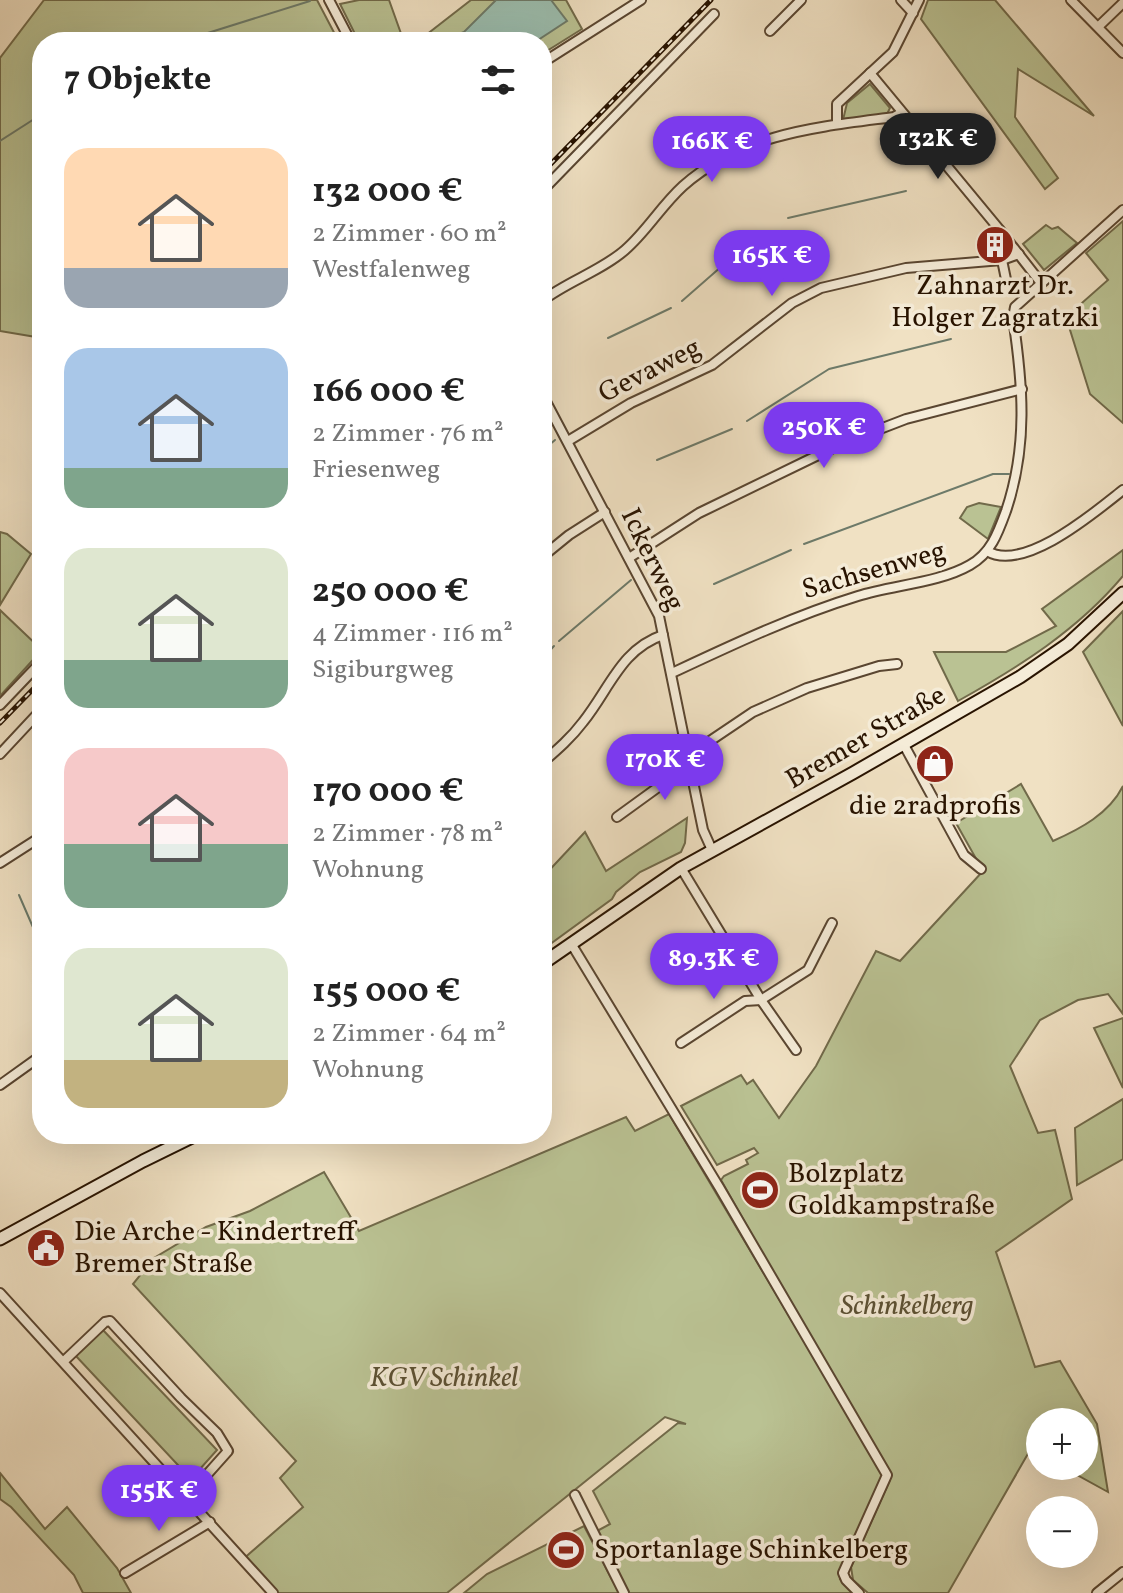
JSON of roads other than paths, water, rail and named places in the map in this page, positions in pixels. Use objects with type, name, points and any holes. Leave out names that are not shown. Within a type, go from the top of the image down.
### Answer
[{"type":"main road","name":"Bremer Straße","points":[[552,958],[681,868],[904,745],[1044,661],[1068,644],[1123,593]]},
{"type":"main road","points":[[0,1239],[177,1144]]},
{"type":"street","points":[[329,0],[346,32]]},
{"type":"street","points":[[552,57],[641,0]]},
{"type":"street","points":[[770,31],[801,0]]},
{"type":"street","points":[[901,0],[913,13]]},
{"type":"street","points":[[837,124],[837,104],[893,52],[919,0]]},
{"type":"street","points":[[1071,0],[1123,53]]},
{"type":"street","points":[[1099,26],[1123,3]]},
{"type":"street","points":[[552,181],[714,14]]},
{"type":"street","points":[[870,73],[1041,283],[1123,210]]},
{"type":"street","points":[[552,294],[624,251],[684,185],[728,155],[773,136],[894,117],[901,113]]},
{"type":"street","name":"Gevaweg","points":[[568,441],[644,395],[712,365],[792,303],[821,288],[906,268],[1002,260],[1019,254]]},
{"type":"street","points":[[1002,260],[1008,289]]},
{"type":"street","name":"Sachsenweg","points":[[672,673],[796,616],[864,594],[955,572],[978,560],[987,551],[1001,526],[1019,462],[1023,423],[1019,355],[1013,318],[1015,307],[1041,283]]},
{"type":"street","points":[[629,558],[699,513],[841,444],[906,419],[1022,389]]},
{"type":"street","name":"Ickerweg","points":[[552,412],[654,604],[672,673],[703,830],[712,850]]},
{"type":"street","points":[[987,551],[1008,557],[1037,548],[1089,517],[1123,490]]},
{"type":"street","points":[[552,550],[605,512]]},
{"type":"street","points":[[552,753],[583,723],[629,655],[650,639],[663,635]]},
{"type":"street","points":[[617,817],[668,780],[679,759],[753,712],[789,695],[879,666],[897,664]]},
{"type":"street","points":[[0,705],[32,671]]},
{"type":"street","points":[[0,754],[32,720]]},
{"type":"street","points":[[904,745],[964,855],[981,869]]},
{"type":"street","points":[[0,863],[32,842]]},
{"type":"street","points":[[681,868],[761,1000],[796,1050]]},
{"type":"street","points":[[681,1043],[745,1001],[761,1000],[808,970],[832,923]]},
{"type":"street","points":[[572,945],[719,1187],[887,1475],[843,1573],[859,1593]]},
{"type":"street","points":[[0,1085],[32,1062]]},
{"type":"street","points":[[0,1293],[273,1593]]},
{"type":"street","points":[[64,1361],[105,1322],[110,1321],[217,1433],[228,1451],[187,1497]]},
{"type":"street","points":[[575,1495],[624,1593]]},
{"type":"street","points":[[125,1573],[210,1522]]},
{"type":"street","points":[[1097,1593],[1123,1572]]},
{"type":"waterway","points":[[211,32],[310,1]]},
{"type":"waterway","points":[[0,141],[32,120]]},
{"type":"waterway","points":[[788,218],[906,191]]},
{"type":"waterway","points":[[682,301],[754,238]]},
{"type":"waterway","points":[[608,338],[671,308]]},
{"type":"waterway","points":[[747,421],[829,369],[951,339]]},
{"type":"waterway","points":[[657,460],[732,429]]},
{"type":"waterway","points":[[804,544],[993,474],[1009,474]]},
{"type":"waterway","points":[[714,584],[791,550]]},
{"type":"waterway","points":[[559,641],[631,580]]},
{"type":"waterway","points":[[19,895],[32,925]]},
{"type":"railway","points":[[552,163],[711,0]]},
{"type":"railway","points":[[0,723],[32,690]]},
{"type":"place","name":"Zahnarzt Dr. Holger Zagratzki","points":[[995,245]]},
{"type":"place","name":"die 2radprofis","points":[[935,764]]},
{"type":"place","name":"Bolzplatz Goldkampstraße","points":[[760,1190]]},
{"type":"place","name":"Die Arche - Kindertreff Bremer Straße","points":[[46,1248]]},
{"type":"place","name":"Sportanlage Schinkelberg","points":[[566,1550]]},
{"type":"park label","name":"Schinkelberg","points":[[907,1306]]},
{"type":"park label","name":"KGV Schinkel","points":[[444,1378]]}]
